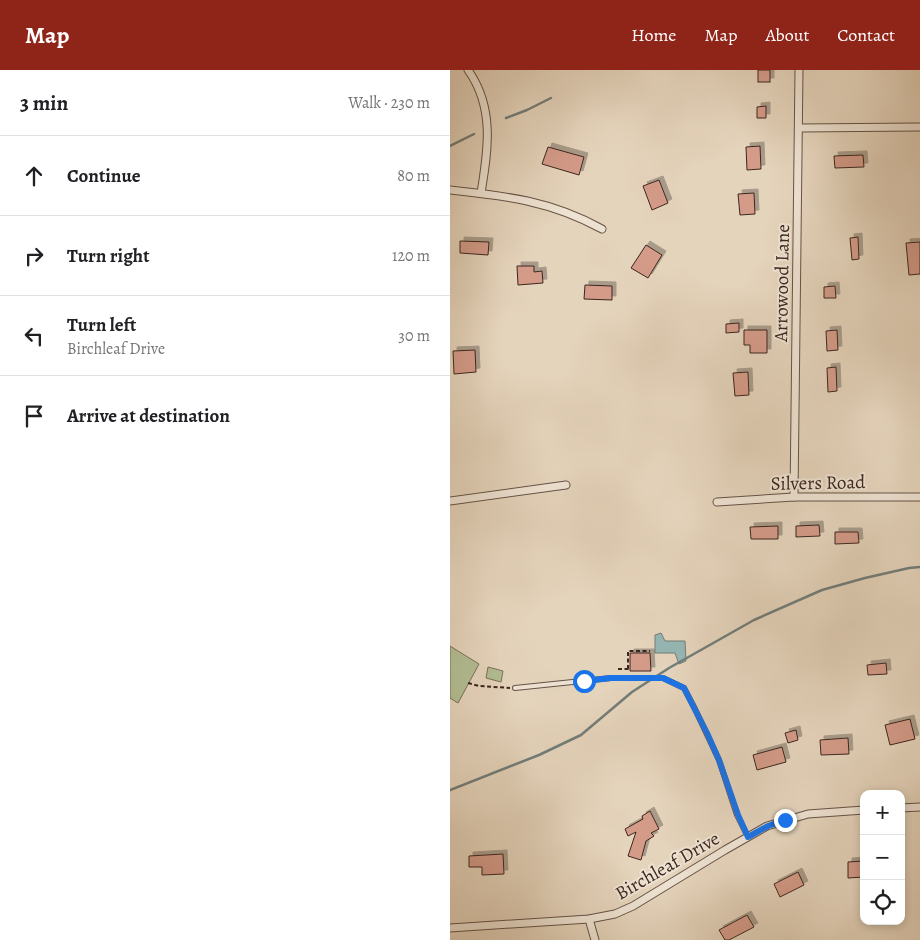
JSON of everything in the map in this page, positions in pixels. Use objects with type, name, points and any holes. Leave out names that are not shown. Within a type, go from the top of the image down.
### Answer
[{"type":"street","points":[[468,70],[481,94],[488,118],[488,142],[481,193]]},
{"type":"street","name":"Arrowood Lane","points":[[794,497],[799,70]]},
{"type":"street","points":[[799,128],[920,128]]},
{"type":"street","points":[[450,190],[530,200],[582,218],[602,229]]},
{"type":"street","points":[[450,501],[566,485]]},
{"type":"street","name":"Silvers Road","points":[[717,502],[794,497],[920,497]]},
{"type":"street","points":[[905,808],[920,807]]},
{"type":"street","name":"Birchleaf Drive","points":[[450,928],[589,919],[615,914],[634,906],[768,826],[808,814],[860,810]]},
{"type":"street","points":[[589,919],[595,940]]},
{"type":"lane","points":[[515,688],[611,678],[663,678],[684,688],[719,760],[738,815],[748,837]]},
{"type":"path","points":[[618,669],[629,669],[628,651],[650,651]]},
{"type":"path","points":[[468,683],[479,686],[515,688]]},
{"type":"green space","points":[[450,646],[479,664],[458,703],[450,698]]},
{"type":"green space","points":[[488,667],[503,671],[501,682],[486,678]]},
{"type":"water","points":[[661,633],[665,641],[685,641],[686,661],[679,664],[675,653],[655,653],[655,635]]},
{"type":"building","points":[[758,70],[770,70],[770,82],[758,82]]},
{"type":"building","points":[[766,106],[766,118],[757,118],[757,107]]},
{"type":"building","points":[[760,146],[761,169],[747,170],[746,147]]},
{"type":"building","points":[[548,147],[584,157],[579,175],[542,164]]},
{"type":"building","points":[[863,155],[864,167],[835,168],[834,156]]},
{"type":"building","points":[[659,180],[668,203],[652,210],[643,186]]},
{"type":"building","points":[[754,193],[755,214],[740,215],[738,194]]},
{"type":"building","points":[[858,237],[859,259],[852,260],[850,238]]},
{"type":"building","points":[[460,241],[489,242],[488,255],[460,253]]},
{"type":"building","points":[[920,242],[920,274],[909,275],[906,243]]},
{"type":"building","points":[[646,245],[662,255],[648,278],[631,268]]},
{"type":"building","points":[[517,266],[534,266],[534,272],[542,271],[543,283],[518,285]]},
{"type":"building","points":[[585,285],[612,286],[612,300],[584,299]]},
{"type":"building","points":[[835,286],[836,298],[824,298],[824,287]]},
{"type":"building","points":[[739,323],[739,332],[726,333],[726,324]]},
{"type":"building","points":[[744,330],[767,330],[767,353],[750,353],[750,345],[744,345]]},
{"type":"building","points":[[837,330],[838,350],[827,351],[826,331]]},
{"type":"building","points":[[475,350],[476,372],[454,374],[453,351]]},
{"type":"building","points":[[836,367],[837,391],[828,392],[827,368]]},
{"type":"building","points":[[748,372],[749,395],[735,396],[733,373]]},
{"type":"building","points":[[819,525],[820,536],[796,537],[796,526]]},
{"type":"building","points":[[778,526],[778,539],[751,539],[750,527]]},
{"type":"building","points":[[835,532],[858,532],[859,543],[835,544]]},
{"type":"building","points":[[630,653],[650,653],[651,671],[630,671]]},
{"type":"building","points":[[886,663],[887,674],[868,675],[867,665]]},
{"type":"building","points":[[910,719],[915,739],[890,745],[885,725]]},
{"type":"building","points":[[796,730],[798,740],[788,743],[785,733]]},
{"type":"building","points":[[848,738],[849,754],[821,755],[820,740]]},
{"type":"building","points":[[782,747],[786,762],[757,770],[753,755]]},
{"type":"building","points":[[650,811],[659,829],[651,833],[654,836],[646,841],[641,860],[628,856],[636,832],[628,836],[625,829],[643,819],[642,816]]},
{"type":"building","points":[[503,854],[504,874],[482,875],[482,867],[469,867],[469,856]]},
{"type":"building","points":[[860,861],[860,877],[848,878],[848,862]]},
{"type":"building","points":[[798,872],[804,885],[780,897],[774,884]]},
{"type":"building","points":[[747,915],[754,927],[729,940],[725,940],[719,930]]},
{"type":"waterway","points":[[506,118],[551,98]]},
{"type":"waterway","points":[[450,146],[474,134]]},
{"type":"waterway","points":[[450,790],[539,755],[581,735],[632,692],[669,668],[754,620],[822,590],[865,578],[920,567]]},
{"type":"route","points":[[584,681],[611,678],[663,678],[684,688],[719,760],[738,815],[748,837],[768,826],[785,820]]}]
